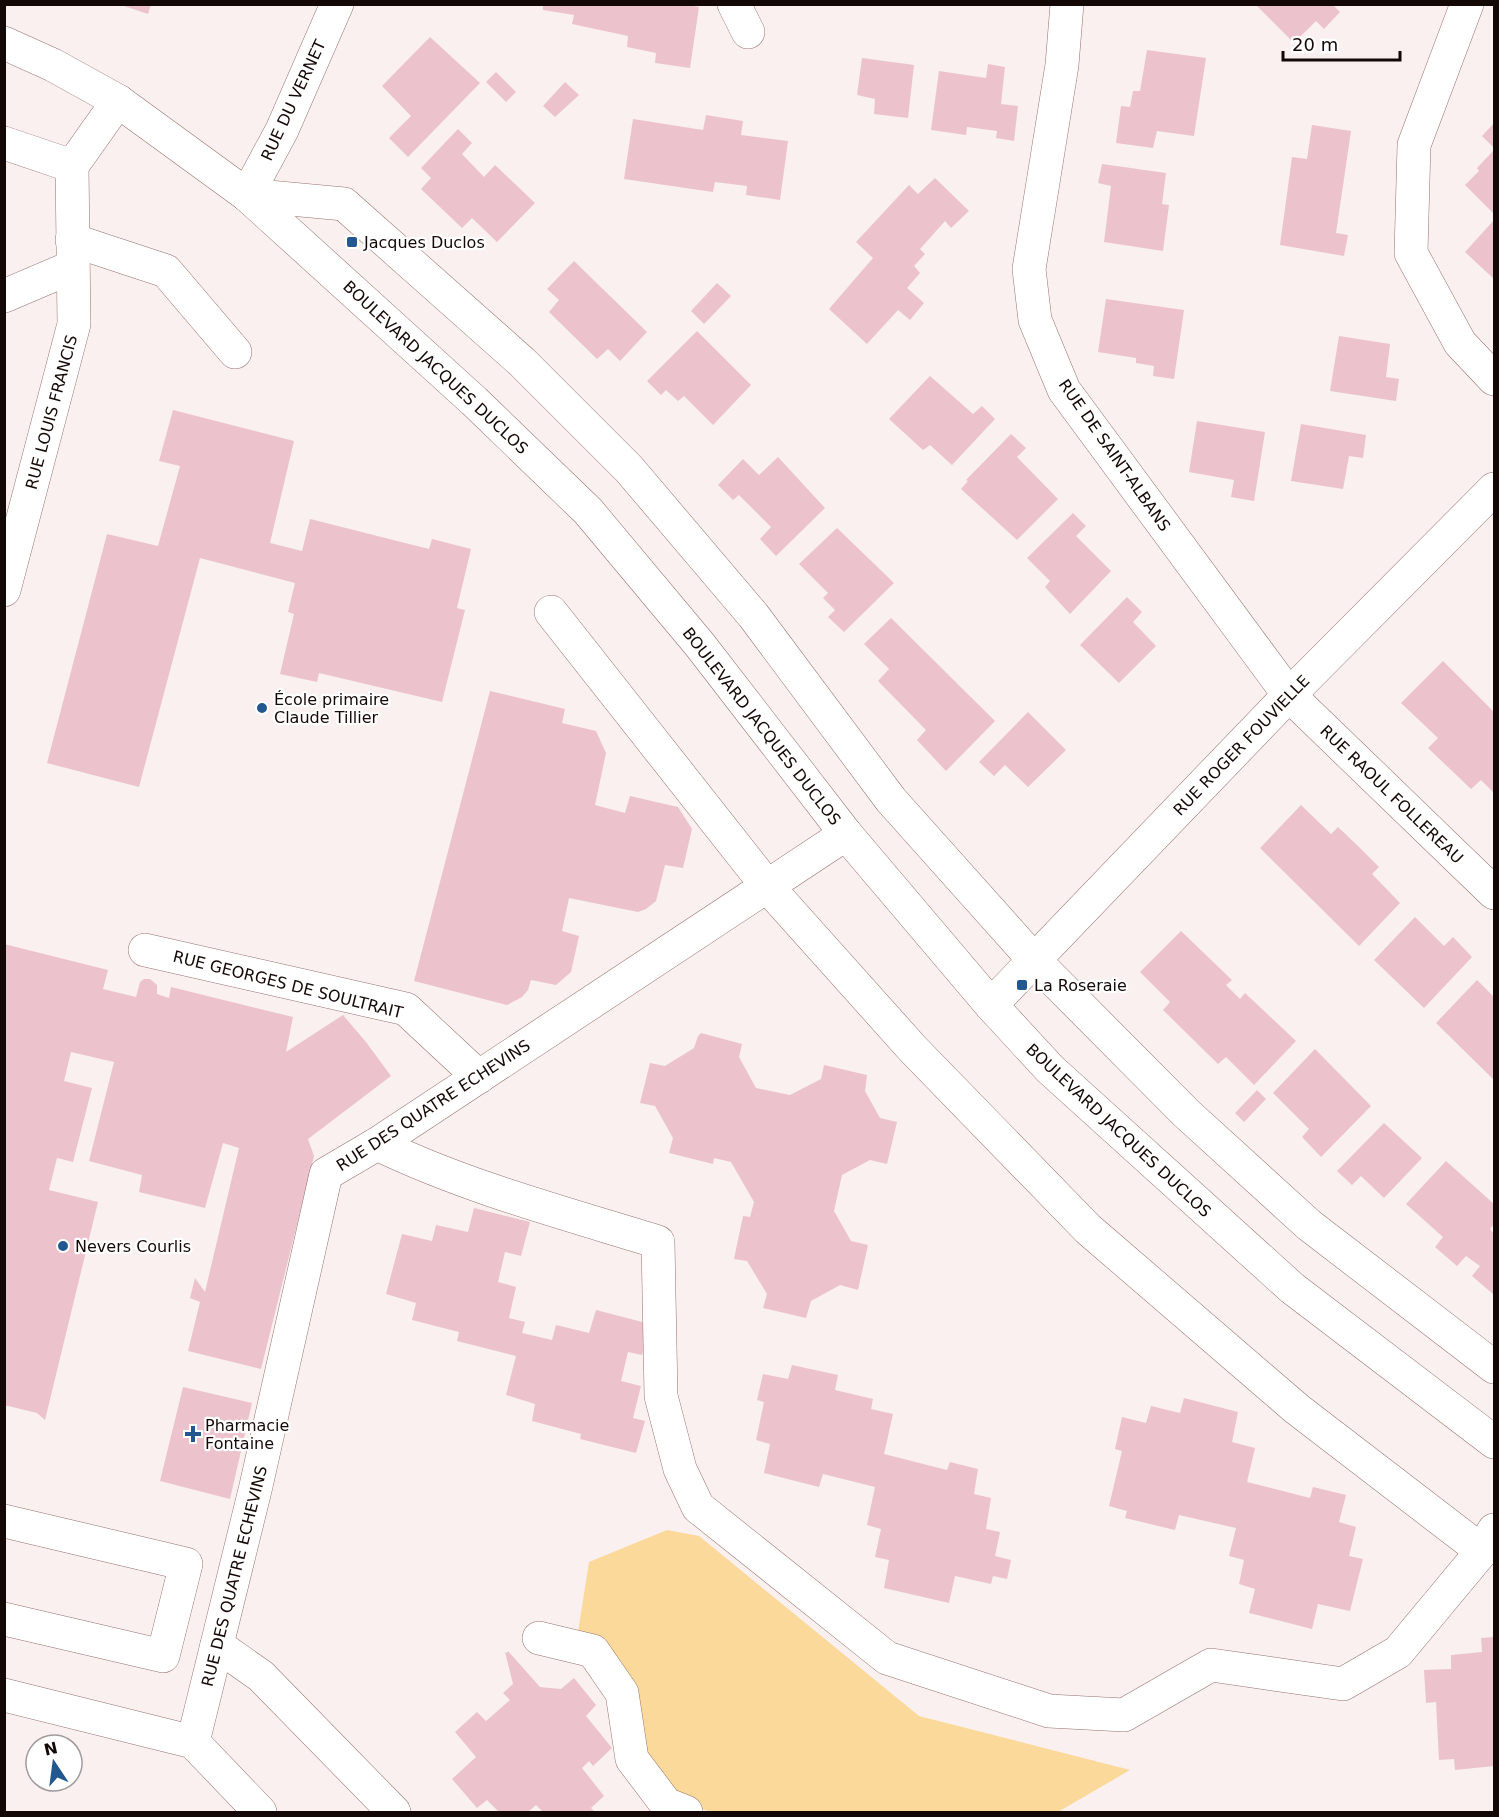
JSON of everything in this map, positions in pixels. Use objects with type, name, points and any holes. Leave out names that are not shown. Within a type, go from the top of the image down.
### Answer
[{"type":"street","name":"RUE DU VERNET","points":[[247,195],[282,130],[337,4]]},
{"type":"street","name":"RUE DE SAINT-ALBANS","points":[[1067,4],[1062,65],[1029,269],[1035,320],[1064,390],[1289,695]]},
{"type":"street","points":[[1467,4],[1414,145],[1411,253],[1460,343],[1494,379]]},
{"type":"street","name":"BOULEVARD JACQUES DUCLOS","points":[[4,43],[53,65],[118,101],[247,195],[474,400],[588,511],[700,645],[846,834],[991,1005],[1050,1069],[1292,1288],[1494,1442]]},
{"type":"street","points":[[4,144],[72,166],[118,101]]},
{"type":"street","name":"RUE LOUIS FRANCIS","points":[[4,590],[74,324],[72,166]]},
{"type":"street","points":[[247,195],[345,204],[522,362],[629,469],[753,615],[891,800],[1034,960],[1186,1113],[1309,1225],[1494,1367]]},
{"type":"street","points":[[4,296],[72,254],[166,271],[234,352]]},
{"type":"street","name":"RUE ROGER FOUVIELLE","points":[[991,1005],[1289,695],[1494,489]]},
{"type":"street","points":[[377,1144],[414,1162],[456,1177],[658,1242],[661,1396],[680,1468],[698,1507],[887,1658],[1049,1711],[1113,1715],[1124,1715],[1211,1665],[1343,1684],[1398,1652],[1488,1541],[1296,1409],[1088,1228],[912,1048],[767,886],[551,612]]},
{"type":"street","name":"RUE RAOUL FOLLEREAU","points":[[1289,695],[1494,893]]},
{"type":"street","name":"RUE DES QUATRE ECHEVINS","points":[[193,1742],[256,1486],[326,1174],[377,1144],[846,834]]},
{"type":"street","name":"RUE GEORGES DE SOULTRAIT","points":[[145,950],[406,1009],[479,1077]]},
{"type":"street","points":[[4,1521],[186,1564],[163,1656],[4,1619]]},
{"type":"street","points":[[539,1638],[593,1651],[622,1693],[632,1760],[666,1804],[686,1812]]},
{"type":"street","points":[[217,1645],[261,1676],[394,1812]]},
{"type":"street","points":[[4,1695],[193,1742],[260,1812]]},
{"type":"shaded area","points":[[667,1530],[699,1536],[919,1716],[1130,1770],[1058,1812],[712,1812],[695,1807],[643,1766],[577,1638],[589,1562]]},
{"type":"building","points":[[118,4],[151,4],[148,14]]},
{"type":"building","points":[[543,4],[682,4],[699,7],[690,68],[655,63],[656,53],[627,47],[628,36],[572,24],[574,15],[543,10]]},
{"type":"building","points":[[1255,4],[1332,4],[1340,12],[1324,29],[1316,21],[1294,43]]},
{"type":"building","points":[[430,37],[480,83],[408,157],[389,138],[411,116],[382,86]]},
{"type":"building","points":[[1147,50],[1206,58],[1194,136],[1157,131],[1153,148],[1116,143],[1121,106],[1130,107],[1133,91],[1140,91]]},
{"type":"building","points":[[862,58],[914,65],[908,118],[874,114],[875,99],[857,95]]},
{"type":"building","points":[[988,64],[1005,67],[1001,104],[1018,106],[1014,141],[996,138],[997,131],[967,127],[966,135],[931,130],[939,71],[986,78]]},
{"type":"building","points":[[496,72],[516,92],[506,102],[486,82]]},
{"type":"building","points":[[565,82],[579,95],[555,117],[543,106]]},
{"type":"building","points":[[706,115],[743,121],[741,135],[788,141],[780,200],[746,195],[747,186],[715,182],[713,192],[624,179],[633,119],[703,130]]},
{"type":"building","points":[[1494,123],[1494,148],[1482,136]]},
{"type":"building","points":[[1312,125],[1351,131],[1336,233],[1348,235],[1344,256],[1280,245],[1292,157],[1307,159]]},
{"type":"building","points":[[458,129],[472,143],[462,154],[484,177],[495,165],[535,203],[497,242],[472,218],[462,228],[421,189],[431,178],[421,168]]},
{"type":"building","points":[[1494,150],[1494,214],[1465,185],[1479,171],[1477,168]]},
{"type":"building","points":[[1102,164],[1166,173],[1162,204],[1169,205],[1163,251],[1104,242],[1111,186],[1098,183]]},
{"type":"building","points":[[935,178],[969,211],[951,228],[945,221],[920,249],[925,254],[914,266],[920,273],[907,288],[924,303],[910,320],[898,310],[867,344],[829,309],[873,258],[856,242],[909,185],[918,194]]},
{"type":"building","points":[[1494,220],[1494,279],[1465,252]]},
{"type":"building","points":[[574,261],[647,332],[620,361],[608,349],[597,359],[549,312],[559,300],[547,289]]},
{"type":"building","points":[[717,283],[731,296],[704,324],[691,311]]},
{"type":"building","points":[[1106,299],[1184,310],[1174,379],[1153,376],[1154,366],[1136,363],[1136,358],[1098,352]]},
{"type":"building","points":[[697,331],[751,385],[713,425],[684,396],[678,401],[666,390],[661,395],[647,381]]},
{"type":"building","points":[[1339,336],[1390,344],[1386,377],[1399,379],[1396,401],[1330,391]]},
{"type":"building","points":[[930,376],[973,414],[982,406],[995,419],[952,465],[930,445],[923,450],[889,419]]},
{"type":"building","points":[[173,410],[294,441],[270,543],[302,551],[310,519],[429,549],[432,539],[471,549],[457,608],[465,610],[442,702],[319,673],[317,682],[280,674],[294,614],[288,612],[295,583],[200,558],[139,787],[47,763],[107,534],[158,546],[180,466],[159,461]]},
{"type":"building","points":[[1197,421],[1265,432],[1254,501],[1231,497],[1234,480],[1189,472]]},
{"type":"building","points":[[1301,424],[1366,435],[1363,458],[1349,456],[1343,489],[1291,481]]},
{"type":"building","points":[[1011,434],[1026,448],[1017,457],[1058,499],[1017,540],[961,489],[968,481],[966,480]]},
{"type":"building","points":[[778,457],[825,508],[776,556],[760,539],[771,527],[739,495],[733,500],[718,485],[743,459],[759,475]]},
{"type":"building","points":[[1073,513],[1086,526],[1076,536],[1111,571],[1070,614],[1045,587],[1050,581],[1027,558]]},
{"type":"building","points":[[837,528],[894,583],[844,632],[828,617],[835,610],[823,598],[828,593],[799,564]]},
{"type":"building","points":[[1127,597],[1142,612],[1133,622],[1156,646],[1119,683],[1080,645]]},
{"type":"building","points":[[891,618],[995,721],[946,771],[917,740],[926,730],[878,681],[889,669],[864,644]]},
{"type":"building","points":[[1443,661],[1494,712],[1494,793],[1481,780],[1471,789],[1428,748],[1438,738],[1401,703]]},
{"type":"building","points":[[490,691],[565,709],[562,723],[596,731],[606,753],[595,805],[625,813],[630,796],[678,807],[692,829],[683,868],[665,865],[656,901],[646,909],[638,912],[569,898],[562,931],[579,936],[571,972],[556,985],[531,980],[528,990],[522,997],[507,1005],[414,981]]},
{"type":"building","points":[[1028,712],[1066,750],[1028,787],[1005,765],[994,776],[979,762]]},
{"type":"building","points":[[1301,805],[1331,834],[1338,827],[1359,847],[1379,867],[1372,874],[1400,903],[1359,946],[1260,848]]},
{"type":"building","points":[[1415,917],[1444,946],[1453,937],[1472,957],[1424,1008],[1374,960]]},
{"type":"building","points":[[1181,931],[1232,980],[1226,985],[1240,999],[1245,993],[1296,1041],[1254,1085],[1226,1057],[1218,1064],[1163,1010],[1170,1002],[1140,972]]},
{"type":"building","points":[[4,944],[108,970],[103,989],[136,997],[140,982],[150,979],[157,985],[157,994],[169,998],[171,987],[293,1017],[286,1052],[343,1015],[391,1076],[308,1139],[314,1156],[261,1369],[188,1351],[200,1302],[190,1298],[195,1278],[205,1292],[239,1148],[223,1143],[205,1208],[139,1192],[142,1175],[89,1161],[114,1062],[71,1052],[64,1081],[92,1088],[73,1162],[57,1158],[49,1190],[98,1202],[45,1420],[37,1413],[4,1405]]},
{"type":"building","points":[[1477,980],[1494,997],[1494,1080],[1436,1023]]},
{"type":"building","points":[[701,1033],[742,1044],[739,1057],[756,1088],[790,1095],[821,1079],[824,1065],[867,1075],[865,1091],[880,1118],[897,1122],[887,1164],[870,1160],[842,1175],[834,1211],[851,1241],[868,1245],[858,1290],[840,1285],[811,1301],[806,1318],[763,1308],[767,1294],[747,1261],[734,1259],[743,1216],[750,1217],[754,1202],[731,1162],[714,1158],[713,1164],[669,1153],[673,1138],[655,1106],[640,1103],[650,1063],[665,1066],[694,1048]]},
{"type":"building","points":[[1315,1049],[1371,1106],[1321,1157],[1302,1137],[1309,1129],[1273,1093]]},
{"type":"building","points":[[1257,1090],[1266,1099],[1244,1122],[1235,1113]]},
{"type":"building","points":[[1384,1123],[1422,1158],[1384,1198],[1361,1176],[1352,1185],[1337,1171]]},
{"type":"building","points":[[1446,1161],[1494,1204],[1494,1224],[1490,1229],[1494,1234],[1493,1294],[1472,1276],[1480,1266],[1466,1256],[1457,1266],[1435,1247],[1443,1237],[1406,1204]]},
{"type":"building","points":[[474,1208],[530,1222],[521,1256],[505,1252],[498,1282],[516,1287],[509,1318],[525,1322],[522,1333],[552,1340],[556,1325],[589,1333],[596,1310],[650,1324],[642,1355],[628,1352],[621,1381],[641,1386],[633,1418],[645,1421],[636,1453],[580,1439],[581,1434],[532,1421],[535,1404],[506,1395],[516,1356],[457,1341],[459,1332],[412,1320],[416,1303],[386,1294],[402,1234],[432,1241],[436,1225],[468,1232]]},
{"type":"building","points":[[792,1365],[838,1375],[835,1390],[873,1399],[871,1409],[893,1414],[884,1454],[947,1470],[950,1462],[978,1469],[974,1494],[991,1498],[986,1529],[1000,1532],[995,1556],[1011,1560],[1007,1579],[993,1576],[991,1584],[955,1576],[949,1603],[884,1588],[889,1560],[875,1557],[881,1529],[867,1525],[875,1487],[823,1474],[819,1487],[764,1473],[770,1444],[756,1440],[764,1402],[757,1400],[763,1374],[788,1379]]},
{"type":"building","points":[[183,1387],[252,1403],[230,1499],[160,1481]]},
{"type":"building","points":[[1184,1398],[1238,1412],[1232,1442],[1255,1448],[1247,1482],[1310,1498],[1313,1487],[1346,1495],[1339,1522],[1356,1527],[1349,1556],[1363,1559],[1350,1611],[1318,1604],[1312,1629],[1249,1613],[1255,1589],[1239,1584],[1244,1560],[1229,1556],[1236,1528],[1179,1515],[1175,1530],[1125,1518],[1127,1511],[1109,1506],[1122,1451],[1115,1449],[1122,1417],[1146,1423],[1151,1406],[1180,1413]]},
{"type":"building","points":[[1494,1637],[1494,1766],[1455,1770],[1454,1759],[1439,1760],[1436,1702],[1426,1703],[1424,1670],[1451,1669],[1451,1655],[1482,1652],[1481,1638]]},
{"type":"building","points":[[508,1651],[540,1687],[561,1689],[574,1678],[596,1705],[586,1716],[612,1748],[593,1766],[589,1761],[582,1768],[604,1796],[591,1808],[595,1812],[543,1812],[536,1805],[528,1812],[499,1812],[487,1800],[477,1808],[452,1779],[476,1757],[455,1732],[477,1712],[486,1721],[510,1700],[503,1693],[513,1684],[505,1652]]},
{"type":"place","name":"Jacques Duclos","points":[[352,242]]},
{"type":"place","name":"École primaire Claude Tillier","points":[[262,708]]},
{"type":"place","name":"La Roseraie","points":[[1022,985]]},
{"type":"place","name":"Nevers Courlis","points":[[63,1246]]},
{"type":"place","name":"Pharmacie Fontaine","points":[[193,1434]]}]
